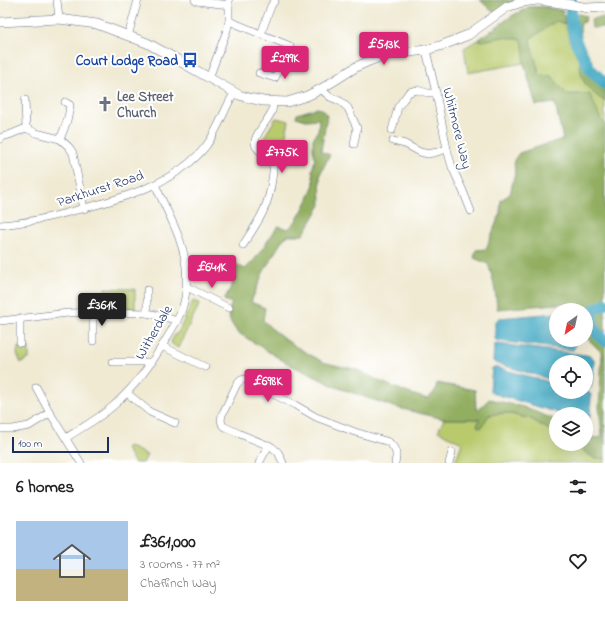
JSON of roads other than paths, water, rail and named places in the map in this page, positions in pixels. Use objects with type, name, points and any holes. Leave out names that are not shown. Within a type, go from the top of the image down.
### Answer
[{"type":"street","points":[[57,0],[58,19]]},
{"type":"street","points":[[128,36],[138,0]]},
{"type":"street","points":[[195,0],[229,3],[229,21],[227,30],[222,47],[209,78]]},
{"type":"street","points":[[261,34],[271,6],[275,0]]},
{"type":"street","points":[[0,22],[58,19],[97,24],[147,43],[234,93],[264,101],[287,102],[307,96],[351,70],[384,55],[426,50],[444,45],[468,35],[507,7],[522,2],[538,0],[588,8],[605,6]]},
{"type":"street","points":[[229,21],[290,46],[275,78],[259,73]]},
{"type":"street","name":"Whitmore Way","points":[[426,50],[452,168],[471,210]]},
{"type":"street","points":[[321,89],[330,97],[340,101],[348,108],[357,128],[354,144]]},
{"type":"street","points":[[392,130],[398,107],[409,92],[417,90],[428,93],[436,93]]},
{"type":"street","name":"Parkhurst Road","points":[[0,225],[48,218],[84,209],[116,200],[155,184],[187,164],[198,155],[213,136],[234,93]]},
{"type":"street","points":[[25,100],[26,128]]},
{"type":"street","points":[[243,245],[268,202],[272,181],[272,163],[259,150],[254,142],[271,113],[274,102]]},
{"type":"street","points":[[60,139],[70,114],[70,104]]},
{"type":"street","points":[[26,128],[36,133],[60,139],[69,147],[73,153],[84,209]]},
{"type":"street","points":[[0,139],[26,128]]},
{"type":"street","points":[[393,141],[405,144],[420,152],[428,154],[447,149]]},
{"type":"street","name":"Witherdale","points":[[66,438],[102,414],[127,394],[152,362],[177,321],[183,305],[187,287],[186,266],[183,250],[178,233],[155,184]]},
{"type":"street","points":[[187,287],[230,308]]},
{"type":"street","points":[[146,313],[147,290]]},
{"type":"street","points":[[0,321],[68,312],[146,313],[177,321]]},
{"type":"street","points":[[92,313],[93,341]]},
{"type":"street","points":[[20,318],[20,343]]},
{"type":"street","points":[[162,346],[205,367]]},
{"type":"street","points":[[112,362],[152,362]]},
{"type":"street","points":[[283,463],[278,452],[269,445],[240,434],[222,424],[222,415],[237,384],[242,380],[246,379],[254,382],[269,392],[316,417],[355,432],[389,442],[396,453],[395,463]]},
{"type":"street","points":[[36,387],[45,396],[50,413],[81,463]]},
{"type":"street","points":[[127,394],[162,421],[175,423]]},
{"type":"street","points":[[0,429],[13,429],[28,426],[50,413]]},
{"type":"street","points":[[259,463],[269,445]]},
{"type":"street","points":[[449,463],[452,452]]},
{"type":"water","points":[[549,314],[549,347],[575,347],[573,350],[498,341],[495,339],[495,322],[499,318]]},
{"type":"water","points":[[498,344],[586,355],[549,355],[549,379],[495,363],[493,361],[494,345]]},
{"type":"water","points":[[593,358],[594,359],[593,373]]},
{"type":"water","points":[[495,367],[549,382],[549,399],[591,399],[590,407],[549,407],[549,410],[492,393],[490,390],[492,368]]},
{"type":"waterway","points":[[571,0],[571,19],[576,42],[590,69],[605,84]]},
{"type":"waterway","points":[[605,304],[593,310],[592,315],[594,327],[605,341]]},
{"type":"place","name":"Court Lodge Road","points":[[190,60]]},
{"type":"place","name":"Lee Street Church","points":[[105,104]]}]
